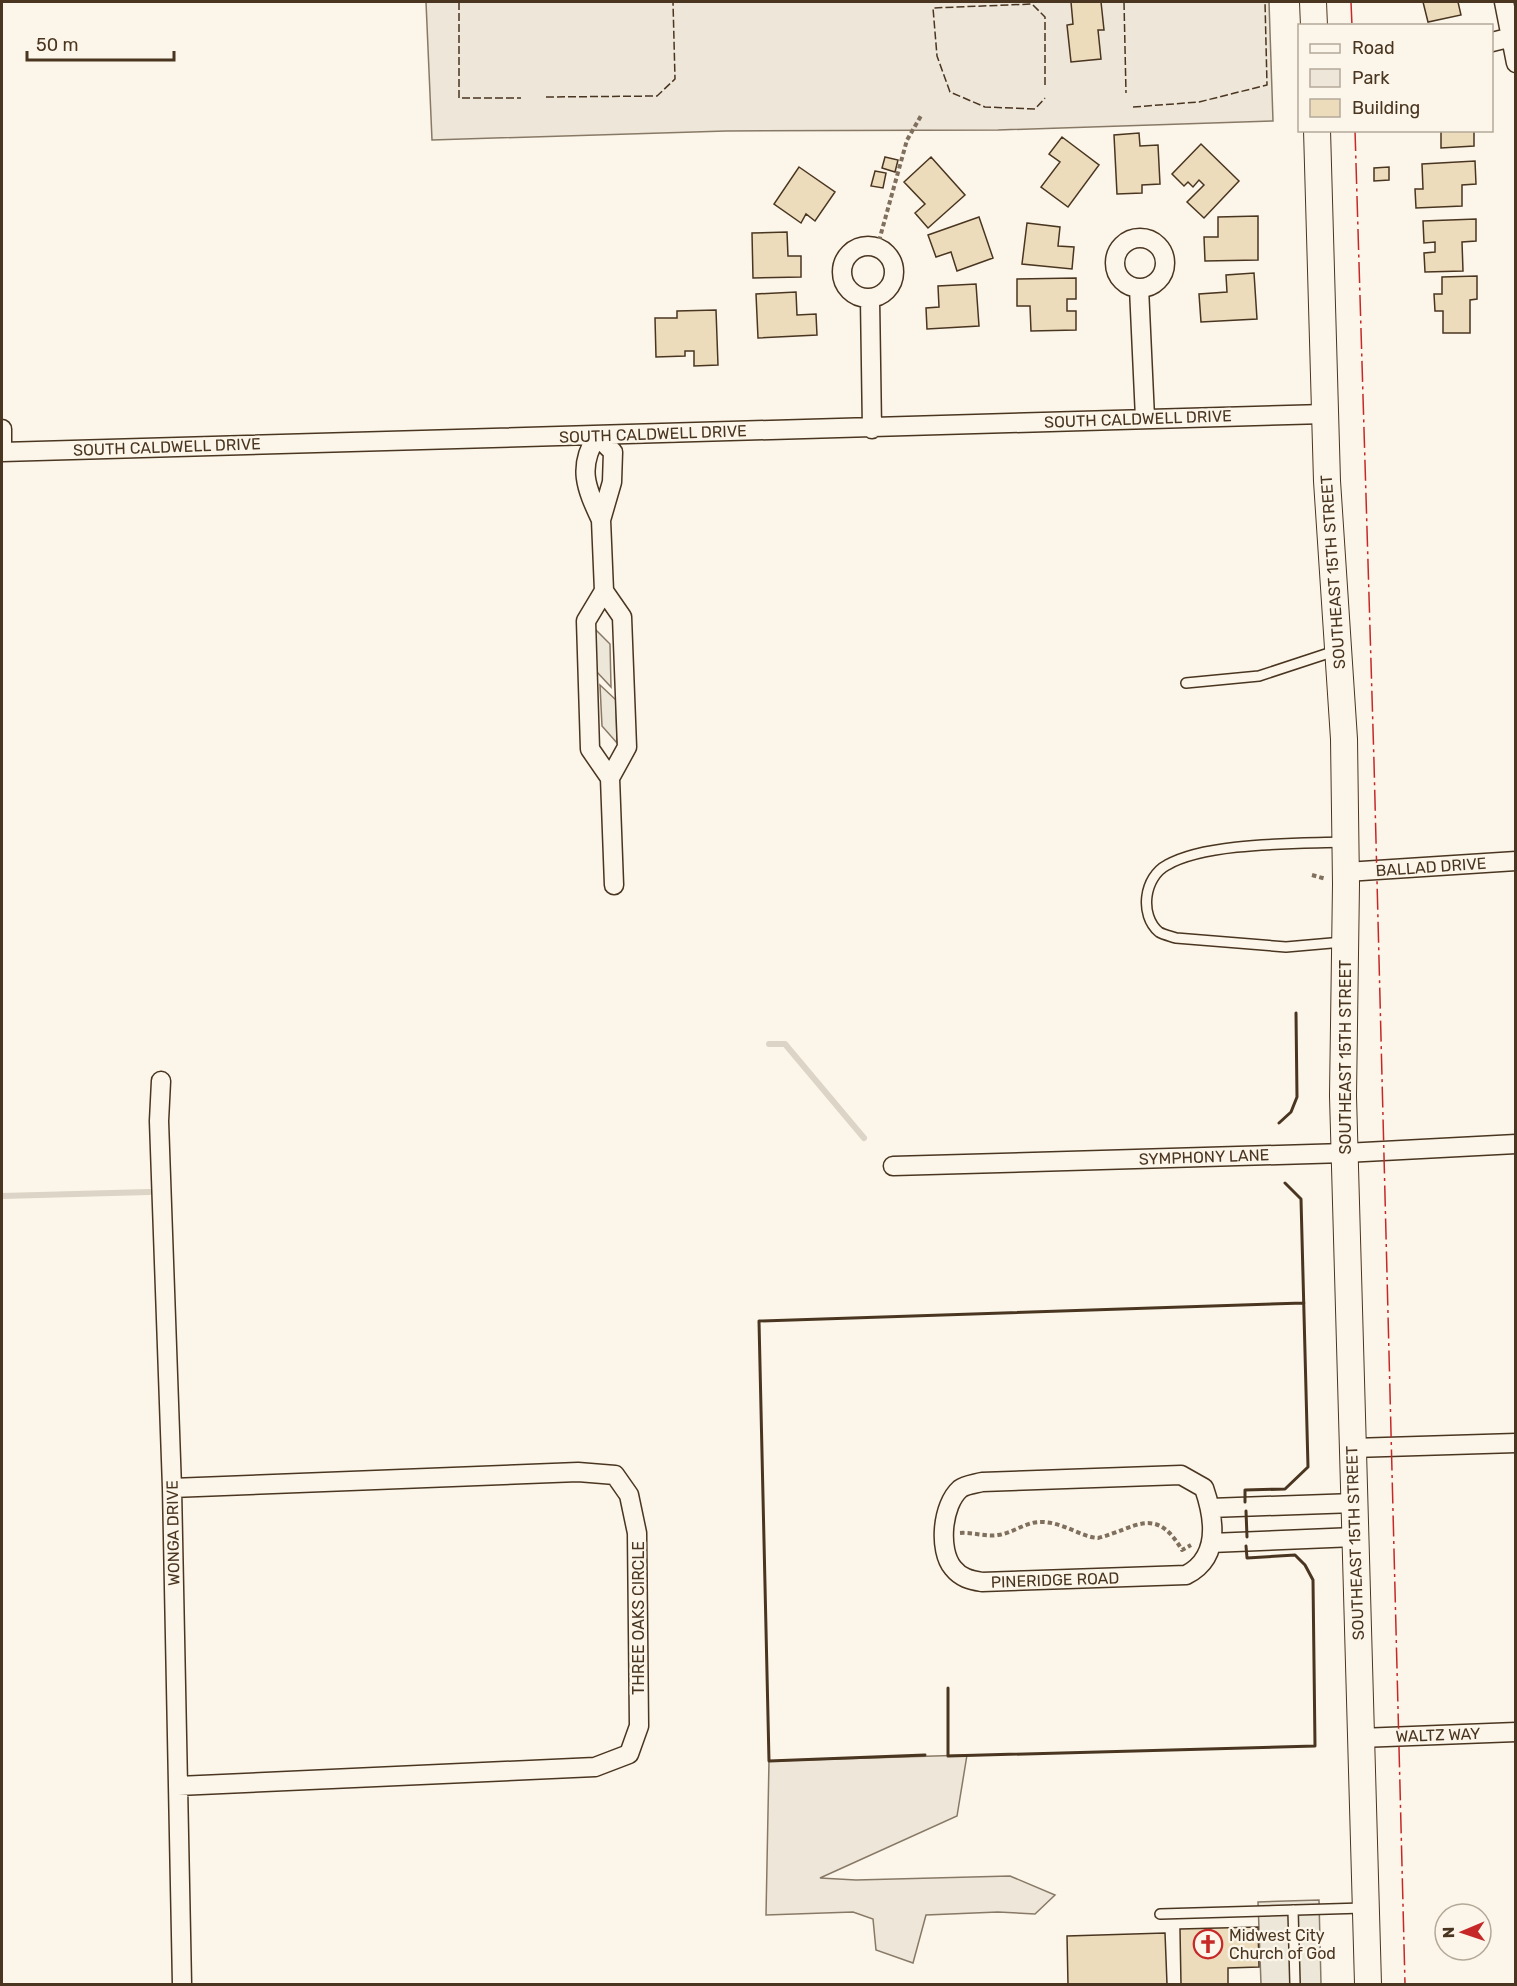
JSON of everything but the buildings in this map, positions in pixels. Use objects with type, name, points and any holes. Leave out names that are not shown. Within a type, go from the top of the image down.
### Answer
[{"type":"main road","points":[[1313,2],[1314,24]]},
{"type":"main road","name":"SOUTHEAST 15TH STREET","points":[[1317,132],[1325,414],[1344,739],[1345,1153],[1368,1984]]},
{"type":"street","points":[[1504,2],[1514,36],[1515,63]]},
{"type":"street","points":[[1493,41],[1514,36]]},
{"type":"street","points":[[860,247],[877,248],[884,252],[893,264],[893,280],[884,293],[870,299],[853,295],[843,282],[841,273],[846,257],[860,247]]},
{"type":"street","points":[[1139,288],[1145,418]]},
{"type":"street","points":[[870,299],[872,429]]},
{"type":"street","name":"SOUTH CALDWELL DRIVE","points":[[2,429],[2,452],[872,429],[1145,418],[1325,414]]},
{"type":"street","points":[[601,520],[586,482],[585,454],[597,436],[613,452],[612,482],[601,520],[604,591],[622,617],[627,747],[610,778],[614,885]]},
{"type":"street","points":[[586,482],[612,482]]},
{"type":"street","points":[[604,591],[586,621],[590,749],[610,778]]},
{"type":"street","name":"BALLAD DRIVE","points":[[1346,872],[1515,861]]},
{"type":"street","name":"WONGA DRIVE","points":[[161,1081],[159,1121],[172,1488],[182,1984]]},
{"type":"street","name":"SYMPHONY LANE","points":[[893,1166],[1345,1153],[1515,1144]]},
{"type":"street","points":[[1353,1448],[1515,1443]]},
{"type":"street","name":"THREE OAKS CIRCLE","points":[[172,1488],[578,1472],[615,1474],[629,1495],[637,1533],[639,1726],[629,1754],[595,1767],[177,1786]]},
{"type":"street","name":"PINERIDGE ROAD","points":[[1181,1475],[1204,1488],[1210,1508],[1204,1544],[1206,1562],[1186,1575],[982,1582],[964,1578],[946,1557],[944,1516],[948,1503],[961,1487],[982,1482],[1181,1475]]},
{"type":"street","points":[[1210,1508],[1354,1503]]},
{"type":"street","points":[[1271,1507],[1272,1540]]},
{"type":"street","points":[[1204,1544],[1355,1537]]},
{"type":"street","name":"WALTZ WAY","points":[[1360,1738],[1515,1732]]},
{"type":"lane","points":[[1186,683],[1259,675],[1338,650]]},
{"type":"lane","points":[[1345,842],[1255,847],[1182,857],[1156,873],[1147,897],[1147,910],[1154,926],[1161,933],[1176,938],[1286,947],[1345,942]]},
{"type":"lane","points":[[1160,1914],[1366,1908]]},
{"type":"lane","points":[[1293,1910],[1295,1984]]},
{"type":"path","points":[[877,248],[907,140],[922,114]]},
{"type":"path","points":[[950,1533],[1000,1535],[1021,1526],[1041,1522],[1064,1525],[1090,1538],[1098,1538],[1139,1522],[1153,1523],[1169,1533],[1182,1550],[1189,1545],[1204,1544]]},
{"type":"green space","points":[[426,2],[1269,2],[1273,121],[998,130],[726,131],[432,140]]},
{"type":"green space","points":[[967,1755],[957,1816],[820,1878],[856,1880],[1010,1876],[1055,1895],[1035,1914],[998,1912],[926,1915],[913,1963],[876,1950],[873,1919],[853,1912],[766,1915],[769,1761]]},
{"type":"shaded area","points":[[595,629],[610,644],[611,687],[596,671]]},
{"type":"shaded area","points":[[600,685],[616,700],[617,743],[602,726]]},
{"type":"shaded area","points":[[1319,1900],[1321,1984],[1261,1984],[1258,1902]]},
{"type":"waterway","points":[[769,1044],[785,1044],[864,1138]]},
{"type":"waterway","points":[[2,1196],[149,1192]]},
{"type":"fence","points":[[459,2],[459,98],[521,98]]},
{"type":"fence","points":[[546,97],[657,96],[675,79],[673,2]]},
{"type":"fence","points":[[1124,2],[1126,93]]},
{"type":"fence","points":[[1133,107],[1199,102],[1267,85],[1265,2]]},
{"type":"fence","points":[[1045,85],[1045,17],[1032,4],[933,8],[937,56],[950,92],[985,107],[1035,109],[1045,98]]},
{"type":"wall","points":[[1279,1123],[1291,1112],[1297,1097],[1296,1013]]},
{"type":"wall","points":[[1245,1502],[1245,1490],[1285,1489],[1308,1467],[1301,1199],[1285,1183]]},
{"type":"wall","points":[[925,1755],[769,1761],[759,1321],[1304,1303]]},
{"type":"wall","points":[[1246,1511],[1247,1537]]},
{"type":"wall","points":[[948,1688],[948,1756],[1315,1746],[1313,1580],[1305,1565],[1295,1555],[1247,1558],[1246,1546]]},
{"type":"power","points":[[1351,2],[1352,24]]},
{"type":"power","points":[[1355,132],[1374,762],[1405,1984]]},
{"type":"place","name":"Midwest City Church of God","points":[[1208,1944]]}]
